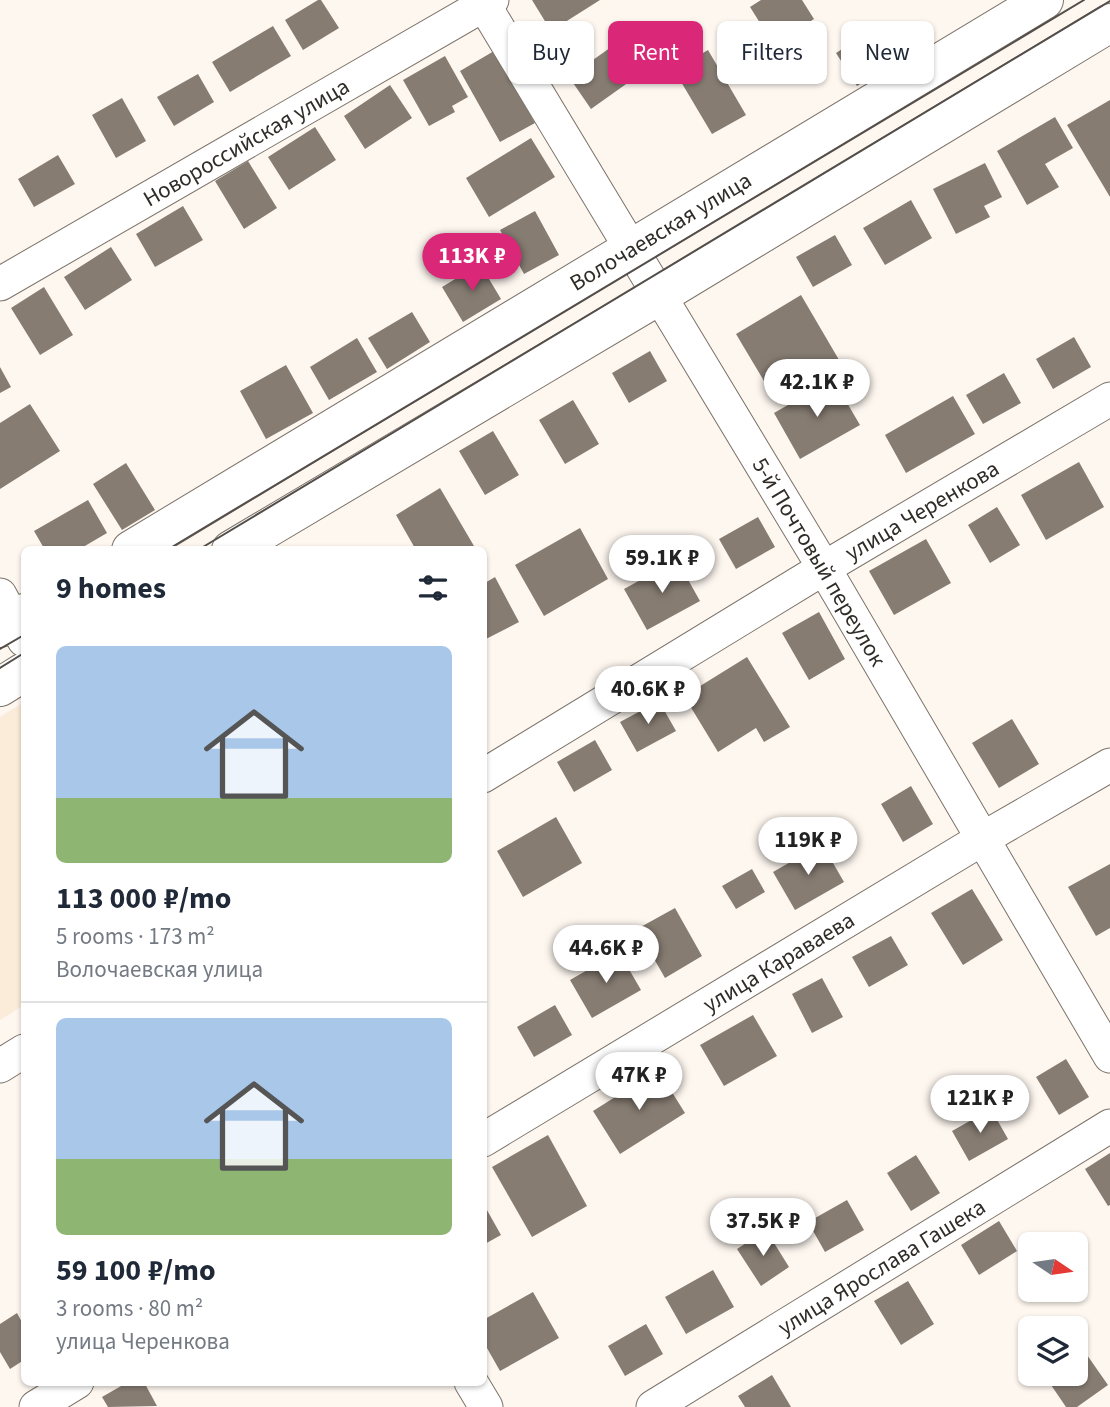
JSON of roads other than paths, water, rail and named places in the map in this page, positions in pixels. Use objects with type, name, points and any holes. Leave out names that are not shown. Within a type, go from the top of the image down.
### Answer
[{"type":"main road","name":"Волочаевская улица","points":[[138,546],[1044,0]]},
{"type":"main road","points":[[238,546],[1110,23]]},
{"type":"main road","points":[[0,687],[21,674]]},
{"type":"street","name":"5-й Почтовый переулок","points":[[485,2],[824,568],[1110,1056]]},
{"type":"street","name":"Новороссийская улица","points":[[0,284],[485,2]]},
{"type":"street","name":"улица Черенкова","points":[[487,774],[824,568],[1110,399]]},
{"type":"street","name":"улица Караваева","points":[[487,1138],[982,839],[1110,765]]},
{"type":"street","points":[[0,1066],[21,1053]]},
{"type":"street","name":"улица Ярослава Гашека","points":[[653,1407],[697,1396],[1110,1126]]},
{"type":"street","points":[[36,1407],[70,1386]]},
{"type":"street","points":[[473,1386],[485,1407]]},
{"type":"tram line","points":[[174,546],[1084,0]]},
{"type":"tram line","points":[[205,546],[1110,1]]},
{"type":"tram line","points":[[0,649],[21,637]]},
{"type":"tram line","points":[[0,668],[21,655]]}]
